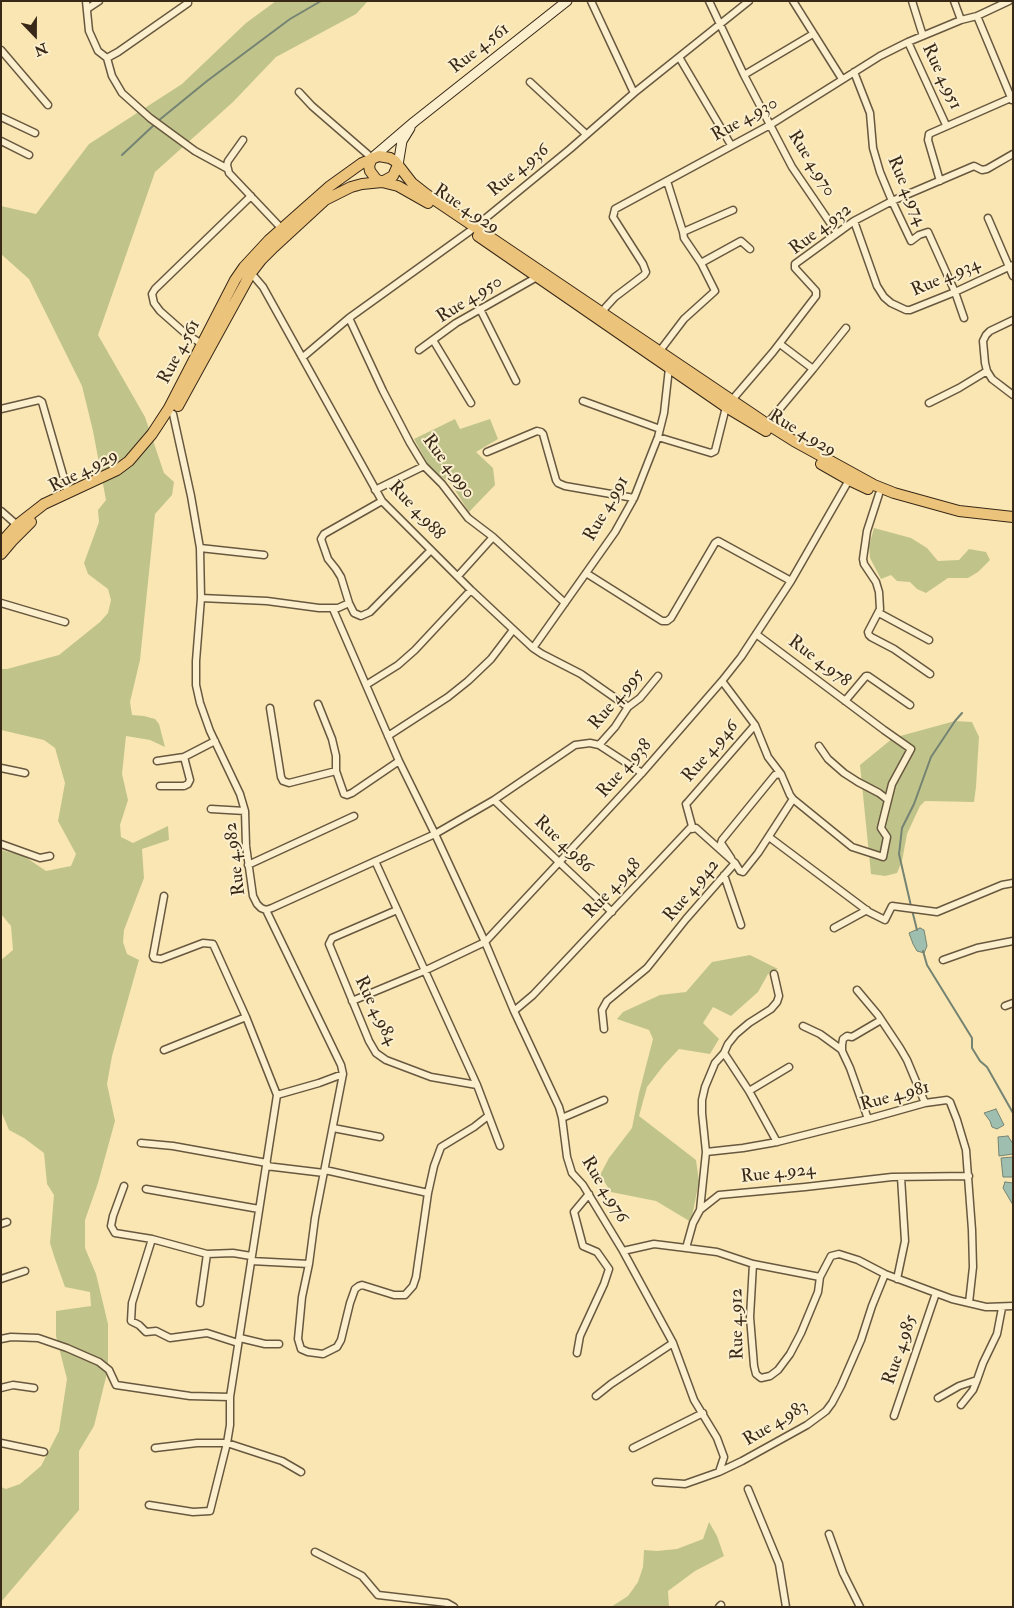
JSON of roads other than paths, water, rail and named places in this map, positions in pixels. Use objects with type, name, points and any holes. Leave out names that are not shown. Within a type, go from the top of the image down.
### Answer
[{"type":"main road","name":"Rue 4.561","points":[[1,543],[17,525],[44,504],[117,470],[140,449],[169,408],[239,273],[255,254],[330,186],[355,167],[372,158],[414,122],[567,1]]},
{"type":"main road","name":"Rue 4.561","points":[[394,162],[402,141],[414,122]]},
{"type":"main road","points":[[379,156],[394,162],[393,176],[382,182],[376,179],[370,171],[369,166],[372,158],[379,156]]},
{"type":"main road","name":"Rue 4.929","points":[[394,162],[412,183],[537,277],[669,368],[849,480],[880,494],[927,510],[1013,524]]},
{"type":"main road","name":"Rue 4.929","points":[[1,554],[26,526],[42,513],[120,475],[132,466],[155,441],[173,414],[251,273],[280,240],[325,200],[351,187],[382,182],[398,186],[412,193],[473,229],[603,314],[729,404],[854,474],[894,493],[914,500],[959,511],[1013,517]]},
{"type":"street","points":[[86,1],[89,31],[92,40],[98,51],[107,58],[112,76],[122,93],[150,118],[188,145],[228,169],[250,196],[282,229]]},
{"type":"street","points":[[86,9],[99,1]]},
{"type":"street","points":[[591,1],[634,92]]},
{"type":"street","name":"Rue 4.970","points":[[709,1],[744,75],[792,167],[837,232]]},
{"type":"street","name":"Rue 4.936","points":[[303,357],[348,318],[473,229],[634,92],[749,1]]},
{"type":"street","points":[[793,1],[842,79]]},
{"type":"street","points":[[912,1],[923,36]]},
{"type":"street","points":[[954,1],[961,20]]},
{"type":"street","name":"Rue 4.930","points":[[603,314],[605,308],[614,298],[646,272],[643,264],[613,217],[614,209],[770,125],[880,56],[908,42],[961,20],[978,16],[1009,1]]},
{"type":"street","points":[[107,58],[188,3]]},
{"type":"street","points":[[940,181],[929,134],[1012,100],[978,16]]},
{"type":"street","points":[[744,75],[813,34]]},
{"type":"street","name":"Rue 4.951","points":[[908,42],[946,126]]},
{"type":"street","points":[[1,50],[48,105]]},
{"type":"street","points":[[678,57],[731,145]]},
{"type":"street","name":"Rue 4.974","points":[[854,72],[870,113],[875,156],[892,201],[911,242],[919,235],[928,232],[956,292],[964,318]]},
{"type":"street","points":[[1005,84],[1013,80]]},
{"type":"street","points":[[530,82],[586,134]]},
{"type":"street","points":[[299,92],[312,106],[372,158]]},
{"type":"street","points":[[1,117],[35,134]]},
{"type":"street","points":[[228,169],[228,161],[243,140]]},
{"type":"street","points":[[1,141],[29,155]]},
{"type":"street","name":"Rue 4.932","points":[[658,437],[711,453],[715,451],[729,404],[780,344],[816,294],[795,268],[795,264],[837,232],[892,201],[974,166],[982,170],[988,169],[1013,154]]},
{"type":"street","points":[[658,352],[684,319],[715,291],[701,263],[684,238],[667,181]]},
{"type":"street","points":[[202,344],[178,328],[160,311],[154,303],[152,294],[250,196]]},
{"type":"street","points":[[683,232],[733,210]]},
{"type":"street","points":[[988,218],[1011,266],[1013,276]]},
{"type":"street","name":"Rue 4.934","points":[[854,221],[877,286],[891,303],[900,308],[910,310],[956,292],[1011,266]]},
{"type":"street","points":[[701,263],[737,243],[744,243],[750,249]]},
{"type":"street","name":"Rue 4.988","points":[[251,273],[263,287],[382,501],[471,590],[533,648],[582,674],[628,707]]},
{"type":"street","name":"Rue 4.950","points":[[419,350],[456,323],[537,277]]},
{"type":"street","points":[[480,310],[516,381]]},
{"type":"street","name":"Rue 4.990","points":[[348,318],[383,391],[424,466],[442,484],[468,518],[493,537],[565,603]]},
{"type":"street","points":[[1013,320],[990,331],[983,341],[987,371],[992,378],[1013,394]]},
{"type":"street","points":[[767,424],[846,328]]},
{"type":"street","points":[[433,340],[471,403]]},
{"type":"street","points":[[780,344],[813,368]]},
{"type":"street","name":"Rue 4.991","points":[[533,648],[615,532],[634,498],[658,437],[664,413],[669,368]]},
{"type":"street","points":[[929,403],[987,371]]},
{"type":"street","points":[[1,409],[39,400],[42,402],[68,492]]},
{"type":"street","points":[[583,401],[660,429]]},
{"type":"street","name":"Rue 4.982","points":[[173,414],[200,548],[201,598],[196,685],[200,702],[215,741],[240,794],[245,811],[248,865],[253,896],[257,904],[266,910],[435,834],[494,800],[575,746],[590,743],[598,745]]},
{"type":"street","points":[[487,452],[538,431],[543,434],[558,483],[565,486],[634,498]]},
{"type":"street","points":[[375,490],[424,466]]},
{"type":"street","name":"Rue 4.938","points":[[352,1001],[485,942],[642,773],[722,681],[756,634],[791,580],[849,480]]},
{"type":"street","points":[[880,494],[867,531],[863,559],[880,592],[879,613],[868,632],[871,637],[894,649],[930,674]]},
{"type":"street","points":[[382,501],[324,534],[321,539],[328,560],[336,569],[354,613],[357,616],[367,614],[431,550]]},
{"type":"street","points":[[1,511],[17,525]]},
{"type":"street","points":[[458,576],[493,537]]},
{"type":"street","points":[[586,572],[662,621],[668,621],[671,618],[718,541],[791,580]]},
{"type":"street","points":[[200,548],[264,555]]},
{"type":"street","points":[[366,685],[398,665],[415,650],[471,590]]},
{"type":"street","points":[[201,598],[267,601],[333,609],[349,603]]},
{"type":"street","points":[[1,603],[64,622]]},
{"type":"street","name":"Rue 4.976","points":[[333,609],[399,762],[435,834],[559,1107],[569,1167],[583,1184],[623,1251],[673,1343],[694,1400],[717,1438],[724,1457],[719,1472]]},
{"type":"street","points":[[879,613],[929,640]]},
{"type":"street","points":[[388,736],[455,692],[482,668],[513,630]]},
{"type":"street","name":"Rue 4.978","points":[[756,634],[911,749],[892,784],[888,800]]},
{"type":"street","name":"Rue 4.995","points":[[598,745],[615,727],[628,707],[640,698],[658,676]]},
{"type":"street","points":[[845,701],[868,676],[910,705]]},
{"type":"street","points":[[722,681],[754,725],[768,757],[781,774],[793,799],[852,847],[883,857],[887,837],[881,828],[888,800],[844,773],[828,759],[819,746]]},
{"type":"street","points":[[318,704],[332,739],[336,756],[336,771],[344,794],[347,795],[363,786],[399,762]]},
{"type":"street","points":[[270,708],[283,781],[289,783],[336,771]]},
{"type":"street","name":"Rue 4.946","points":[[692,826],[686,804],[754,725]]},
{"type":"street","points":[[157,760],[184,756],[215,741]]},
{"type":"street","points":[[598,745],[642,773]]},
{"type":"street","points":[[160,786],[184,786],[188,784],[190,780],[184,756]]},
{"type":"street","points":[[1,768],[25,773]]},
{"type":"street","points":[[735,863],[721,843],[722,840],[775,775],[781,774]]},
{"type":"street","name":"Rue 4.942","points":[[604,1030],[602,1010],[607,1001],[647,968],[686,919],[735,863],[740,871],[744,872],[793,799]]},
{"type":"street","name":"Rue 4.986","points":[[494,800],[612,912]]},
{"type":"street","points":[[211,810],[245,811]]},
{"type":"street","points":[[248,865],[354,816]]},
{"type":"street","points":[[692,826],[692,828],[696,828],[735,863]]},
{"type":"street","name":"Rue 4.948","points":[[514,1011],[532,995],[612,912],[692,826]]},
{"type":"street","points":[[769,837],[852,900],[885,920],[892,906],[937,912],[1002,885],[1013,883]]},
{"type":"street","points":[[1,844],[40,858],[50,856]]},
{"type":"street","points":[[375,860],[477,1085],[500,1146]]},
{"type":"street","points":[[724,875],[741,925]]},
{"type":"street","points":[[149,1505],[193,1512],[210,1511],[230,1425],[230,1397],[277,1095],[246,1017],[213,944],[203,943],[161,959],[154,958],[153,952],[164,896]]},
{"type":"street","points":[[266,910],[341,1065],[343,1074],[302,1297],[298,1339],[301,1348],[308,1352],[323,1354],[337,1347],[342,1340],[355,1289],[359,1286],[362,1285],[394,1295],[405,1295],[413,1286],[416,1277],[428,1193],[434,1166],[441,1147],[488,1116]]},
{"type":"street","name":"Rue 4.984","points":[[397,910],[332,938],[329,944],[369,1041],[381,1058],[431,1077],[477,1085]]},
{"type":"street","points":[[834,928],[867,910]]},
{"type":"street","points":[[943,960],[977,948],[1013,941]]},
{"type":"street","points":[[700,1210],[706,1152],[702,1100],[705,1086],[715,1063],[736,1034],[771,1009],[777,1002],[778,996],[774,974]]},
{"type":"street","points":[[857,990],[881,1020],[907,1060],[925,1103]]},
{"type":"street","points":[[1004,1006],[1013,1003]]},
{"type":"street","points":[[164,1050],[246,1017]]},
{"type":"street","points":[[868,1120],[842,1050],[843,1039],[846,1036],[852,1037],[881,1020]]},
{"type":"street","points":[[803,1026],[820,1034],[842,1050]]},
{"type":"street","points":[[724,1053],[749,1091],[777,1142]]},
{"type":"street","points":[[749,1091],[789,1067]]},
{"type":"street","points":[[277,1095],[343,1074]]},
{"type":"street","points":[[562,1118],[604,1100]]},
{"type":"street","name":"Rue 4.981","points":[[706,1152],[777,1142],[868,1120],[925,1103],[944,1100],[950,1102],[962,1132],[969,1176],[973,1267],[969,1303]]},
{"type":"street","points":[[333,1128],[380,1138]]},
{"type":"street","points":[[141,1143],[173,1146],[267,1165],[324,1172],[428,1193]]},
{"type":"street","name":"Rue 4.924","points":[[686,1248],[693,1223],[700,1210],[718,1195],[901,1177],[969,1176]]},
{"type":"street","points":[[897,1279],[905,1241],[901,1177]]},
{"type":"street","points":[[124,1186],[111,1226],[115,1233],[152,1239],[206,1254],[233,1253],[251,1258],[309,1264]]},
{"type":"street","points":[[146,1189],[259,1208]]},
{"type":"street","points":[[577,1353],[580,1336],[604,1284],[609,1268],[597,1252],[583,1246],[574,1212],[588,1194]]},
{"type":"street","points":[[152,1239],[132,1303],[131,1321],[139,1325],[146,1332],[156,1331],[170,1338],[207,1333],[265,1344],[280,1344]]},
{"type":"street","points":[[623,1251],[654,1244],[686,1248]]},
{"type":"street","name":"Rue 4.912","points":[[686,1248],[717,1252],[753,1264],[820,1277]]},
{"type":"street","points":[[200,1303],[206,1254]]},
{"type":"street","name":"Rue 4.912","points":[[753,1264],[750,1318],[754,1366],[756,1374],[761,1378],[770,1376],[778,1370],[790,1354],[801,1333],[818,1292],[820,1277],[831,1256],[839,1254],[858,1260],[885,1274],[936,1294],[986,1307],[1002,1308],[1013,1306]]},
{"type":"street","points":[[1,1279],[25,1271]]},
{"type":"street","name":"Rue 4.983","points":[[656,1482],[685,1484],[719,1472],[807,1425],[821,1414],[832,1403],[842,1386],[885,1274]]},
{"type":"street","name":"Rue 4.985","points":[[894,1416],[936,1294]]},
{"type":"street","points":[[961,1405],[973,1390],[997,1334],[1002,1308]]},
{"type":"street","points":[[1,1339],[11,1337],[38,1338],[67,1348],[99,1362],[109,1370],[116,1385],[190,1396],[230,1397]]},
{"type":"street","points":[[596,1396],[673,1343]]},
{"type":"street","points":[[938,1398],[959,1386],[977,1380]]},
{"type":"street","points":[[1,1388],[13,1385],[34,1388]]},
{"type":"street","points":[[632,1448],[702,1413]]},
{"type":"street","points":[[1,1443],[44,1452]]},
{"type":"street","points":[[155,1448],[226,1443],[282,1461],[301,1472]]},
{"type":"street","points":[[748,1489],[779,1564],[786,1607]]},
{"type":"street","points":[[828,1534],[843,1573],[860,1607]]},
{"type":"street","points":[[315,1552],[362,1576],[378,1596],[446,1603],[454,1607]]},
{"type":"waterway","points":[[158,121],[207,81],[290,19],[321,1]]},
{"type":"waterway","points":[[122,155],[155,124]]},
{"type":"waterway","points":[[911,906],[899,854],[902,828],[914,804],[931,757],[962,713]]},
{"type":"waterway","points":[[912,910],[917,930]]},
{"type":"waterway","points":[[923,951],[927,965],[972,1038],[972,1048],[980,1061],[987,1067],[1013,1113]]}]
